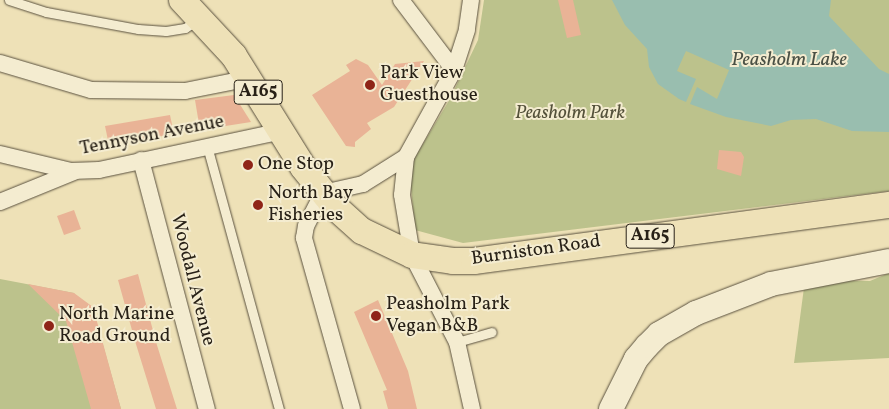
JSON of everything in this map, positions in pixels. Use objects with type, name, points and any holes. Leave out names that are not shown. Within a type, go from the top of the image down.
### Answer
[{"type":"main road","name":"A165","points":[[191,9],[250,78],[323,193]]},
{"type":"main road","name":"Burniston Road","points":[[323,193],[362,231],[412,255],[446,261],[474,261],[889,205]]},
{"type":"main road","points":[[611,409],[636,359],[659,334],[696,313],[772,284],[878,263],[889,246]]},
{"type":"street","points":[[401,0],[454,70]]},
{"type":"street","points":[[471,0],[467,30],[454,70],[406,157],[402,195],[412,255],[457,342],[472,409]]},
{"type":"street","points":[[0,63],[91,90],[185,91],[219,87],[250,78]]},
{"type":"street","name":"Tennyson Avenue","points":[[0,154],[50,168],[77,171],[99,170],[283,131]]},
{"type":"street","points":[[352,409],[304,238],[309,215],[323,193],[363,184],[406,157]]},
{"type":"street","name":"Woodall Avenue","points":[[141,160],[207,409]]},
{"type":"street","points":[[0,202],[77,171]]},
{"type":"lane","points":[[9,0],[46,12],[138,29],[166,31],[185,28],[191,9]]},
{"type":"lane","points":[[207,146],[279,409]]},
{"type":"lane","points":[[457,342],[492,332]]},
{"type":"green space","name":"Peasholm Park","points":[[484,0],[889,0],[889,191],[463,243],[415,230],[409,167],[450,99],[478,40]]},
{"type":"green space","points":[[889,273],[889,358],[794,363],[805,280],[870,281]]},
{"type":"green space","name":"North Marine Road Ground","points":[[0,279],[74,293],[103,345],[121,409],[0,409]]},
{"type":"water","name":"Peasholm Lake","points":[[612,0],[831,0],[829,16],[879,69],[889,74],[889,132],[852,131],[816,119],[791,120],[771,126],[726,117],[690,104],[697,87],[717,99],[729,70],[686,51],[677,71],[696,79],[686,102],[679,99],[658,84],[649,67],[647,49],[625,25]]},
{"type":"building","points":[[558,0],[573,0],[581,35],[567,38]]},
{"type":"building","points":[[356,59],[368,65],[382,85],[395,64],[424,61],[394,107],[367,123],[371,129],[355,142],[355,147],[346,146],[312,95],[350,71],[346,65]]},
{"type":"building","points":[[234,95],[251,122],[200,130],[195,100]]},
{"type":"building","points":[[170,115],[174,134],[109,145],[105,126]]},
{"type":"building","points":[[719,150],[741,152],[744,157],[741,176],[717,169]]},
{"type":"building","points":[[74,210],[81,229],[64,235],[57,216]]},
{"type":"building","points":[[138,274],[156,342],[177,409],[156,409],[135,341],[118,280]]},
{"type":"building","points":[[28,284],[74,293],[93,307],[121,409],[91,409],[66,321]]},
{"type":"building","points":[[378,300],[408,371],[417,409],[388,409],[383,391],[387,390],[354,312]]},
{"type":"place","name":"Park View Guesthouse","points":[[370,85]]},
{"type":"place","name":"One Stop","points":[[248,165]]},
{"type":"place","name":"North Bay Fisheries","points":[[258,205]]},
{"type":"place","name":"Peasholm Park Vegan B&B","points":[[376,316]]},
{"type":"place","name":"North Marine Road Ground","points":[[49,326]]}]
